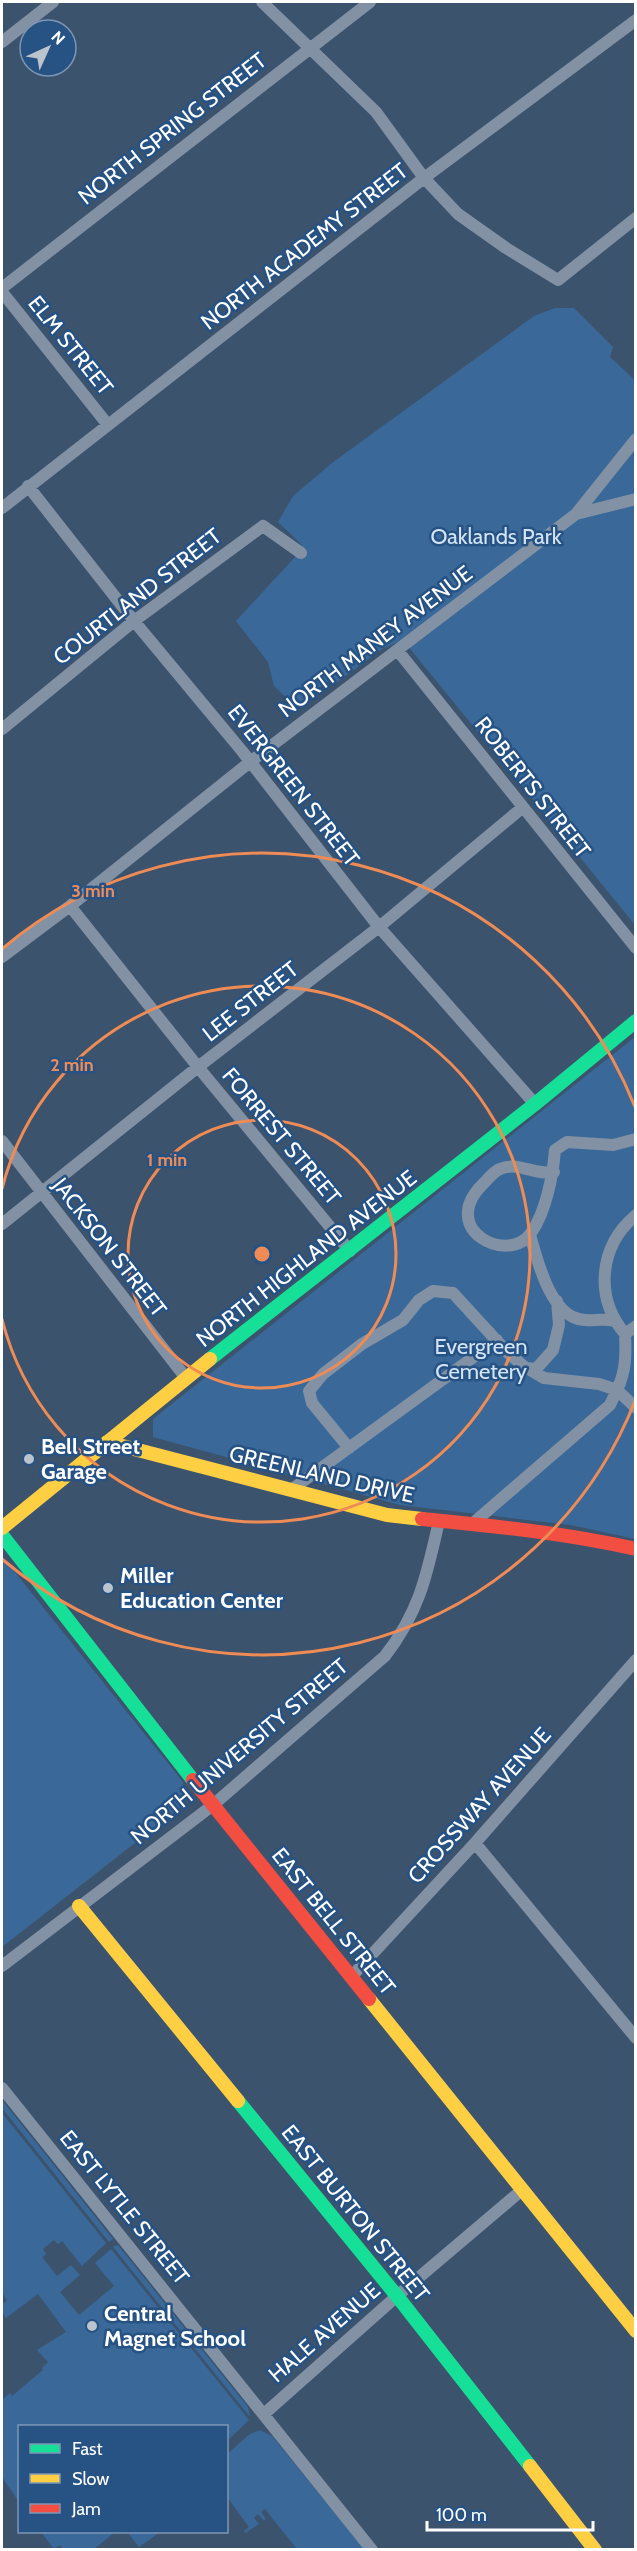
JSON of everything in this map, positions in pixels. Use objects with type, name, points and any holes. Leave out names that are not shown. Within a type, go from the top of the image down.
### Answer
[{"type":"street","points":[[2,42],[52,2]]},
{"type":"street","points":[[262,2],[376,112],[424,178],[458,214],[506,248],[558,280],[636,218]]},
{"type":"street","name":"NORTH SPRING STREET","points":[[2,290],[309,47],[370,2]]},
{"type":"street","name":"NORTH ACADEMY STREET","points":[[2,508],[424,178],[636,20]]},
{"type":"street","name":"ELM STREET","points":[[2,290],[108,425]]},
{"type":"street","points":[[576,514],[636,439]]},
{"type":"street","name":"EVERGREEN STREET","points":[[28,486],[134,621],[250,762],[379,927],[535,1104]]},
{"type":"street","points":[[576,514],[636,499]]},
{"type":"street","name":"NORTH MANEY AVENUE","points":[[2,957],[70,906],[250,762],[576,514]]},
{"type":"street","name":"COURTLAND STREET","points":[[2,729],[134,621],[263,526],[301,553]]},
{"type":"street","name":"ROBERTS STREET","points":[[398,651],[636,948]]},
{"type":"street","name":"LEE STREET","points":[[2,1224],[198,1067],[379,927],[522,808]]},
{"type":"street","name":"FORREST STREET","points":[[70,906],[198,1067],[350,1251]]},
{"type":"street","name":"NORTH HIGHLAND AVENUE","points":[[2,1528],[186,1378],[350,1251],[636,1021]]},
{"type":"street","points":[[554,1172],[544,1174],[517,1167],[499,1169],[471,1196],[466,1215],[473,1232],[489,1244],[512,1246],[530,1235],[543,1207],[554,1172],[555,1150],[567,1142],[614,1145],[636,1139]]},
{"type":"street","name":"JACKSON STREET","points":[[2,1141],[186,1378]]},
{"type":"street","points":[[472,1524],[609,1405],[617,1390],[624,1375],[625,1334],[614,1321],[608,1304],[604,1283],[605,1263],[613,1241],[624,1224],[636,1215]]},
{"type":"street","points":[[530,1235],[544,1278],[557,1302],[572,1316],[592,1322],[604,1318],[614,1321]]},
{"type":"street","points":[[349,1448],[312,1403],[309,1390],[323,1374],[362,1344],[403,1320],[419,1300],[433,1291],[453,1293],[496,1340],[526,1368],[544,1378],[599,1384],[617,1390],[636,1408]]},
{"type":"street","points":[[526,1368],[536,1369],[553,1350],[559,1325],[557,1302]]},
{"type":"street","points":[[559,1325],[572,1316]]},
{"type":"street","points":[[625,1334],[636,1326]]},
{"type":"street","points":[[291,1490],[496,1340]]},
{"type":"street","name":"GREENLAND DRIVE","points":[[107,1442],[387,1515],[595,1540],[636,1549]]},
{"type":"street","name":"NORTH UNIVERSITY STREET","points":[[2,1966],[213,1805],[386,1656],[402,1634],[415,1610],[426,1579],[439,1521]]},
{"type":"street","name":"EAST BELL STREET","points":[[2,1535],[213,1805],[636,2331]]},
{"type":"street","name":"CROSSWAY AVENUE","points":[[352,1976],[475,1843],[636,1660]]},
{"type":"street","points":[[475,1843],[636,2038]]},
{"type":"street","name":"EAST BURTON STREET","points":[[79,1906],[397,2296],[595,2550]]},
{"type":"street","name":"EAST LYTLE STREET","points":[[2,2088],[372,2550]]},
{"type":"street","name":"HALE AVENUE","points":[[264,2414],[397,2296],[522,2190]]},
{"type":"green space","name":"Oaklands Park","points":[[555,308],[574,308],[613,347],[610,357],[635,380],[635,925],[403,640],[382,649],[336,683],[332,678],[295,706],[274,686],[268,662],[236,621],[295,557],[302,545],[278,522],[293,496],[332,463],[534,316]]},
{"type":"green space","name":"Evergreen Cemetery","points":[[635,1037],[635,1539],[571,1525],[400,1505],[153,1437],[153,1419]]},
{"type":"green space","points":[[2,1556],[183,1782],[181,1807],[2,1947]]},
{"type":"green space","points":[[2,2100],[113,2239],[109,2242],[2,2108]]},
{"type":"green space","points":[[2,2113],[106,2243],[82,2266],[62,2241],[58,2244],[54,2240],[43,2249],[46,2254],[42,2257],[57,2276],[71,2265],[80,2275],[60,2292],[79,2315],[114,2286],[95,2263],[111,2249],[249,2420],[228,2440],[228,2425],[18,2425],[18,2501],[2,2477],[2,2400],[10,2393],[12,2396],[43,2370],[42,2368],[48,2362],[37,2350],[66,2332],[38,2294],[6,2318],[2,2312],[2,2304],[7,2301],[2,2291]]},
{"type":"green space","points":[[118,2245],[248,2407],[250,2417],[113,2247]]},
{"type":"green space","points":[[260,2430],[272,2436],[364,2549],[297,2549],[265,2509],[261,2512],[266,2519],[264,2521],[258,2514],[254,2518],[259,2524],[245,2533],[244,2531],[249,2527],[228,2498],[228,2453],[250,2434]]},
{"type":"green space","points":[[42,2533],[114,2533],[94,2549],[63,2549],[60,2545],[54,2549]]},
{"type":"green space","points":[[130,2533],[159,2533],[139,2547],[129,2534]]},
{"type":"traffic: fast","points":[[210,1359],[535,1104],[636,1021]]},
{"type":"traffic: fast","points":[[2,1535],[193,1780]]},
{"type":"traffic: fast","points":[[238,2101],[397,2296],[530,2466]]},
{"type":"traffic: slow","points":[[2,1528],[210,1359]]},
{"type":"traffic: slow","points":[[107,1442],[387,1515],[422,1519]]},
{"type":"traffic: slow","points":[[79,1906],[238,2101]]},
{"type":"traffic: slow","points":[[369,1999],[636,2331]]},
{"type":"traffic: slow","points":[[530,2466],[595,2550]]},
{"type":"traffic: jam","points":[[422,1519],[556,1534],[636,1549]]},
{"type":"traffic: jam","points":[[193,1780],[369,1999]]},
{"type":"place","name":"Bell Street Garage","points":[[29,1459]]},
{"type":"place","name":"Miller Education Center","points":[[108,1588]]},
{"type":"place","name":"Central Magnet School","points":[[92,2326]]}]
